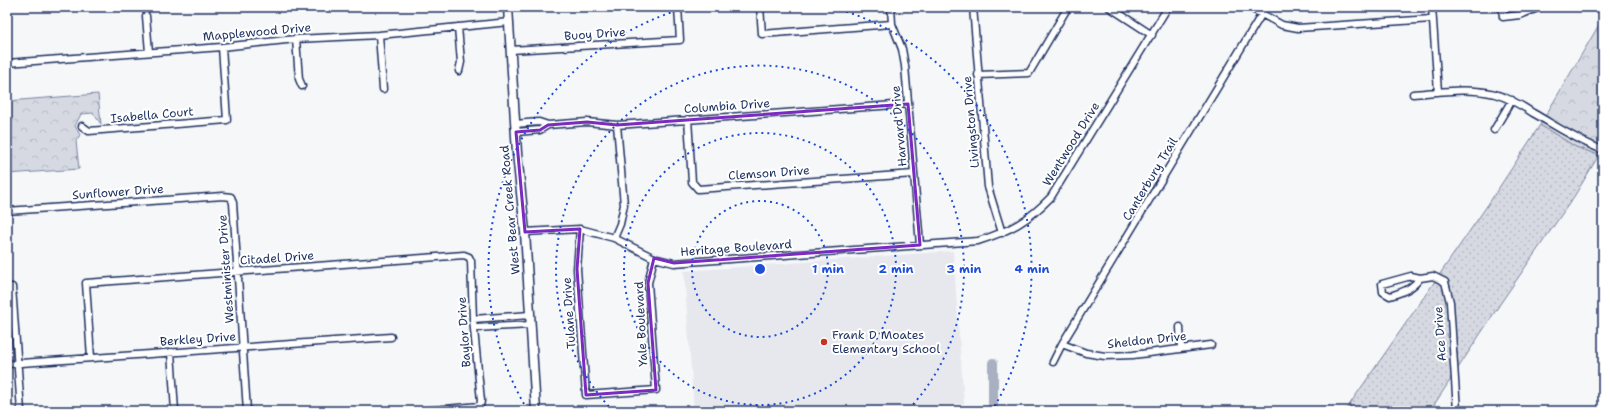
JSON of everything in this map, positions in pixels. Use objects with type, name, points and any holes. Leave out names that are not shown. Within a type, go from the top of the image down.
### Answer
[{"type":"main road","name":"West Bear Creek Road","points":[[508,7],[515,128],[525,232],[536,411]]},
{"type":"street","name":"Buoy Drive","points":[[511,50],[680,40],[678,7]]},
{"type":"street","points":[[760,7],[762,34],[892,24]]},
{"type":"street","name":"Harvard Drive","points":[[891,7],[892,24],[902,49],[905,66],[920,245]]},
{"type":"street","name":"Livingston Drive","points":[[973,7],[988,188],[1002,233]]},
{"type":"street","points":[[978,75],[1029,73],[1068,7]]},
{"type":"street","points":[[1109,7],[1152,34]]},
{"type":"street","name":"Wentwood Drive","points":[[954,242],[978,241],[1002,233],[1036,213],[1051,197],[1168,7]]},
{"type":"street","points":[[1249,7],[1261,15],[1282,25],[1298,28],[1432,19]]},
{"type":"street","name":"Canterbury Trail","points":[[1053,362],[1062,344],[1266,7]]},
{"type":"street","points":[[1432,7],[1438,92]]},
{"type":"street","points":[[1502,7],[1502,17],[1520,15],[1540,7]]},
{"type":"street","points":[[146,16],[149,52]]},
{"type":"street","name":"Mapplewood Drive","points":[[7,64],[222,47],[296,39],[379,35],[509,22]]},
{"type":"street","points":[[458,27],[461,62],[459,71]]},
{"type":"street","points":[[379,35],[383,90]]},
{"type":"street","points":[[296,39],[299,79],[302,86]]},
{"type":"street","name":"Isabella Court","points":[[82,126],[89,131],[227,120],[222,47]]},
{"type":"street","points":[[1413,94],[1473,91],[1494,94],[1512,100],[1588,145],[1603,150]]},
{"type":"street","points":[[1494,130],[1512,100]]},
{"type":"street","name":"Columbia Drive","points":[[515,128],[540,130],[548,125],[588,122],[617,125],[908,104]]},
{"type":"street","name":"Clemson Drive","points":[[688,120],[692,182],[698,189],[914,174]]},
{"type":"street","points":[[614,238],[620,224],[624,205],[617,125]]},
{"type":"street","name":"Sunflower Drive","points":[[7,212],[223,196],[231,197]]},
{"type":"street","name":"Westminister Drive","points":[[231,197],[233,203],[247,411]]},
{"type":"street","name":"Heritage Boulevard","points":[[525,232],[580,228],[614,238],[654,258],[674,263],[954,242]]},
{"type":"street","name":"Tulane Drive","points":[[580,228],[577,270],[586,395],[656,390]]},
{"type":"street","name":"Citadel Drive","points":[[91,358],[86,283],[464,255],[469,257]]},
{"type":"street","name":"Baylor Drive","points":[[422,411],[480,406],[481,401],[473,319],[471,261],[469,257]]},
{"type":"street","name":"Yale Boulevard","points":[[654,258],[648,282],[656,390]]},
{"type":"street","name":"Ace Drive","points":[[1420,278],[1415,286],[1390,296],[1384,292],[1382,284],[1411,276],[1420,278],[1434,276],[1445,282],[1450,302],[1457,411]]},
{"type":"street","points":[[10,287],[21,411]]},
{"type":"street","points":[[473,319],[530,315]]},
{"type":"street","points":[[475,328],[531,325]]},
{"type":"street","points":[[1180,327],[1181,348]]},
{"type":"street","name":"Berkley Drive","points":[[7,364],[391,337]]},
{"type":"street","name":"Sheldon Drive","points":[[1062,344],[1086,353],[1105,356],[1133,355],[1211,345]]},
{"type":"street","points":[[171,352],[175,411]]},
{"type":"highlighted area","points":[[908,104],[920,245],[674,263],[654,258],[648,283],[656,390],[586,395],[577,269],[580,229],[525,232],[516,132],[540,130],[548,125],[587,122],[617,125]]},
{"type":"shaded area","name":"Frank D Moates Elementary School","points":[[953,251],[964,404],[867,411],[694,411],[684,271]]},
{"type":"green space","points":[[1603,18],[1603,148],[1599,155],[1576,147],[1540,125]]},
{"type":"green space","points":[[98,94],[101,124],[93,113],[81,114],[75,126],[80,135],[76,141],[79,169],[7,174],[7,101]]},
{"type":"green space","points":[[1540,125],[1576,147],[1599,155],[1575,195],[1500,304],[1430,411],[1345,411],[1489,203]]},
{"type":"waterway","points":[[993,363],[993,411]]},
{"type":"place","name":"Frank D Moates Elementary School","points":[[824,342]]}]
